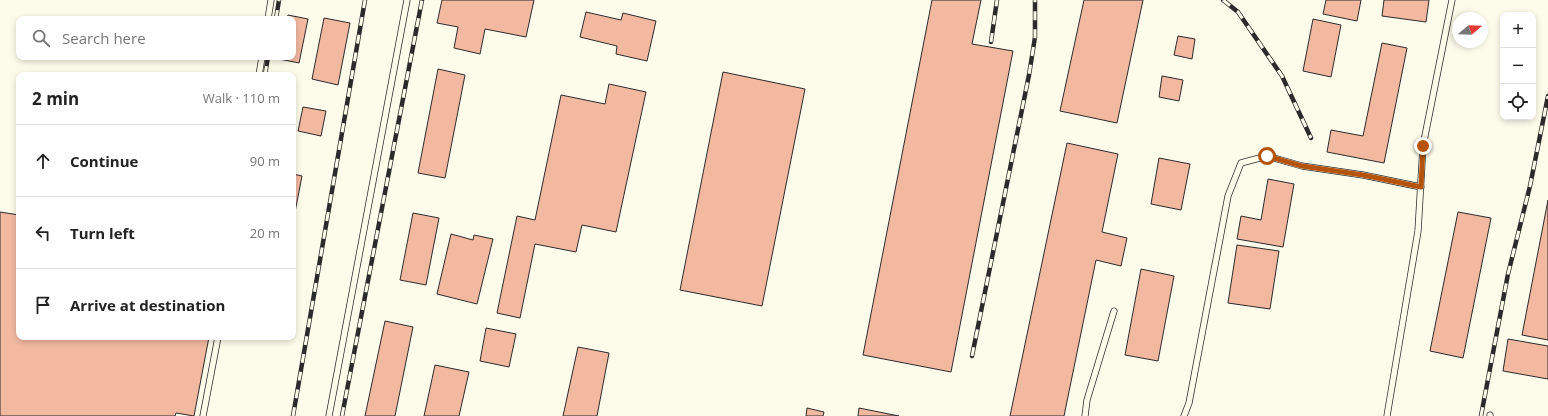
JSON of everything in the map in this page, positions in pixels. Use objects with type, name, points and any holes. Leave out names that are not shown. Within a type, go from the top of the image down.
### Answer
[{"type":"lane","points":[[268,16],[271,0]]},
{"type":"lane","points":[[328,416],[407,0]]},
{"type":"lane","points":[[1387,416],[1418,231],[1423,146],[1452,0]]},
{"type":"lane","points":[[260,72],[262,60]]},
{"type":"lane","points":[[1184,416],[1189,403],[1228,196],[1241,163],[1267,156],[1302,166],[1363,175],[1421,187]]},
{"type":"lane","points":[[1085,416],[1087,400],[1114,311]]},
{"type":"lane","points":[[203,416],[217,340]]},
{"type":"building","points":[[442,0],[534,0],[526,37],[485,29],[480,54],[454,48],[458,27],[437,23]]},
{"type":"building","points":[[932,0],[981,0],[972,44],[1013,51],[951,372],[863,355]]},
{"type":"building","points":[[1084,0],[1143,0],[1117,123],[1060,111]]},
{"type":"building","points":[[1326,0],[1361,0],[1357,21],[1323,14]]},
{"type":"building","points":[[1384,0],[1429,0],[1426,22],[1382,16]]},
{"type":"building","points":[[586,12],[621,20],[623,13],[656,21],[647,61],[616,54],[617,46],[580,37]]},
{"type":"building","points":[[296,17],[308,19],[299,63],[284,60],[296,60]]},
{"type":"building","points":[[324,18],[350,23],[338,85],[312,79]]},
{"type":"building","points":[[1313,19],[1341,25],[1331,77],[1303,71]]},
{"type":"building","points":[[1178,36],[1195,39],[1192,59],[1174,55]]},
{"type":"building","points":[[1382,43],[1407,48],[1384,163],[1327,152],[1331,130],[1363,136]]},
{"type":"building","points":[[438,69],[465,75],[445,178],[418,173]]},
{"type":"building","points":[[723,72],[805,89],[762,306],[680,290]]},
{"type":"building","points":[[1162,76],[1183,80],[1179,101],[1159,97]]},
{"type":"building","points":[[609,84],[646,92],[616,232],[582,225],[576,252],[535,244],[520,318],[497,313],[517,216],[535,220],[561,95],[605,104]]},
{"type":"building","points":[[303,107],[326,111],[321,136],[298,131]]},
{"type":"building","points":[[1067,143],[1118,154],[1102,232],[1127,238],[1121,266],[1096,260],[1064,416],[1010,416]]},
{"type":"building","points":[[1159,158],[1190,164],[1181,210],[1151,204]]},
{"type":"building","points":[[296,175],[302,176],[296,207]]},
{"type":"building","points":[[1268,179],[1294,184],[1283,247],[1237,239],[1241,216],[1261,220]]},
{"type":"building","points":[[1548,200],[1548,340],[1522,335]]},
{"type":"building","points":[[0,212],[16,215],[16,340],[208,340],[194,416],[176,413],[175,416],[0,416]]},
{"type":"building","points":[[1458,212],[1491,218],[1463,358],[1430,351]]},
{"type":"building","points":[[413,213],[439,218],[426,285],[400,280]]},
{"type":"building","points":[[451,234],[473,240],[474,235],[493,239],[477,304],[437,294]]},
{"type":"building","points":[[1237,245],[1279,251],[1270,309],[1228,303]]},
{"type":"building","points":[[1141,269],[1174,276],[1158,361],[1125,355]]},
{"type":"building","points":[[385,321],[413,327],[395,416],[365,416]]},
{"type":"building","points":[[486,328],[516,334],[509,367],[480,361]]},
{"type":"building","points":[[1508,339],[1548,346],[1548,379],[1503,371]]},
{"type":"building","points":[[578,347],[609,353],[597,416],[563,416]]},
{"type":"building","points":[[435,365],[469,372],[459,416],[424,416]]},
{"type":"building","points":[[807,408],[824,412],[823,416],[806,416]]},
{"type":"building","points":[[859,408],[899,416],[858,416]]},
{"type":"railway","points":[[276,16],[279,0]]},
{"type":"railway","points":[[293,416],[365,0]]},
{"type":"railway","points":[[342,416],[422,0]]},
{"type":"railway","points":[[991,42],[997,0]]},
{"type":"railway","points":[[972,356],[1029,75],[1035,37],[1035,0]]},
{"type":"railway","points":[[1223,0],[1238,12],[1282,76],[1311,138]]},
{"type":"railway","points":[[266,72],[268,60]]},
{"type":"railway","points":[[1481,416],[1508,274],[1530,186],[1548,96]]},
{"type":"route","points":[[1267,156],[1302,166],[1363,175],[1421,187],[1423,146]]}]
